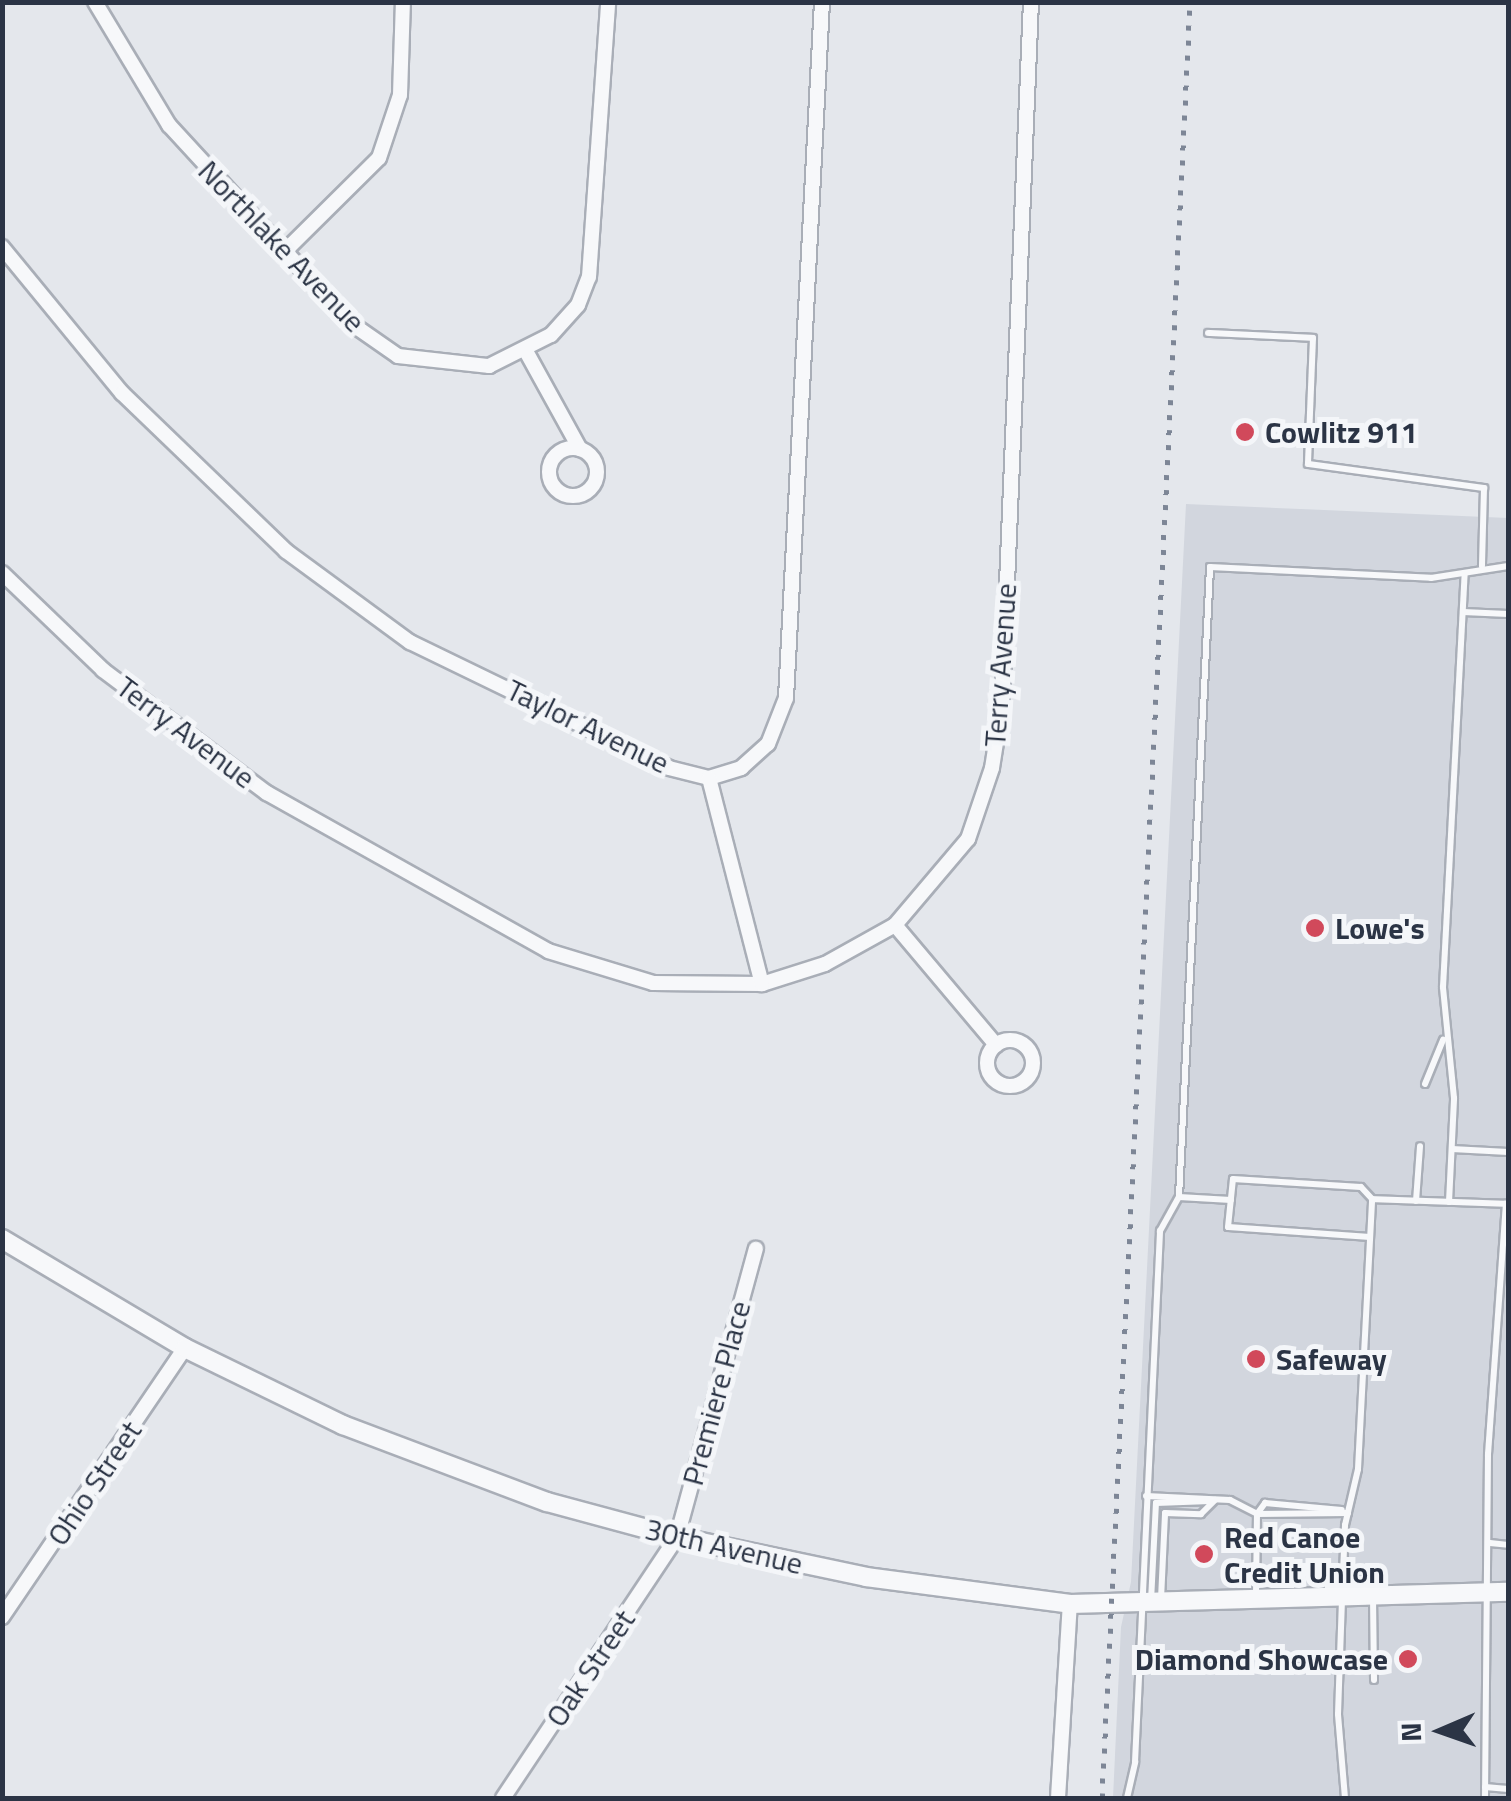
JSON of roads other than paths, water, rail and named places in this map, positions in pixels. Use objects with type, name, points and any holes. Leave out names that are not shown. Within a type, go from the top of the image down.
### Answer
[{"type":"street","name":"Northlake Avenue","points":[[95,2],[168,124],[282,254],[352,324],[398,356],[490,366],[527,352],[578,305],[589,277],[608,2]]},
{"type":"street","points":[[282,254],[378,158],[400,95],[403,2]]},
{"type":"street","name":"Taylor Avenue","points":[[2,247],[122,393],[286,550],[410,642],[669,768],[709,778],[741,768],[768,744],[786,698],[822,2]]},
{"type":"street","name":"Terry Avenue","points":[[2,573],[103,670],[267,792],[408,878],[548,950],[653,983],[762,984],[824,964],[896,925],[968,839],[992,768],[1002,705],[1031,2]]},
{"type":"street","points":[[527,352],[580,448]]},
{"type":"street","points":[[709,778],[762,984]]},
{"type":"street","points":[[896,925],[996,1045]]},
{"type":"street","name":"30th Avenue","points":[[2,1239],[185,1348],[342,1425],[451,1469],[677,1537],[866,1577],[1070,1604],[1500,1592]]},
{"type":"street","name":"Premiere Place","points":[[677,1537],[756,1249]]},
{"type":"street","name":"Ohio Street","points":[[2,1617],[185,1348]]},
{"type":"street","name":"Oak Street","points":[[504,1798],[677,1537]]},
{"type":"street","points":[[1058,1798],[1070,1604]]},
{"type":"lane","points":[[1208,333],[1314,338],[1308,464],[1484,488],[1482,566]]},
{"type":"lane","points":[[1151,1604],[1146,1496],[1160,1232],[1179,1197],[1210,567],[1465,574],[1482,566],[1508,566]]},
{"type":"lane","points":[[1450,1202],[1454,1098],[1444,1039],[1465,574]]},
{"type":"lane","points":[[1463,612],[1508,614]]},
{"type":"lane","points":[[1425,1084],[1444,1039]]},
{"type":"lane","points":[[1416,1201],[1420,1146]]},
{"type":"lane","points":[[1452,1149],[1508,1152]]},
{"type":"lane","points":[[1370,1237],[1228,1227],[1233,1179],[1361,1188],[1372,1199],[1507,1204],[1490,1544],[1500,1592],[1485,1798]]},
{"type":"lane","points":[[1179,1197],[1231,1200]]},
{"type":"lane","points":[[1345,1798],[1338,1714],[1342,1597],[1348,1513],[1358,1469],[1372,1199]]},
{"type":"lane","points":[[1146,1496],[1216,1500],[1257,1514],[1348,1513]]},
{"type":"lane","points":[[1127,1798],[1135,1762],[1164,1512],[1202,1514],[1216,1500]]},
{"type":"lane","points":[[1151,1604],[1156,1503],[1216,1500]]},
{"type":"lane","points":[[1256,1600],[1257,1514]]},
{"type":"lane","points":[[1490,1544],[1508,1544]]},
{"type":"lane","points":[[1373,1596],[1374,1680]]},
{"type":"lane","points":[[1485,1788],[1508,1789]]},
{"type":"railway","points":[[1102,1798],[1190,2]]},
{"type":"place","name":"Cowlitz 911","points":[[1245,432]]},
{"type":"place","name":"Lowe's","points":[[1315,928]]},
{"type":"place","name":"Safeway","points":[[1256,1359]]},
{"type":"place","name":"Red Canoe Credit Union","points":[[1204,1554]]},
{"type":"place","name":"Diamond Showcase","points":[[1408,1659]]}]
